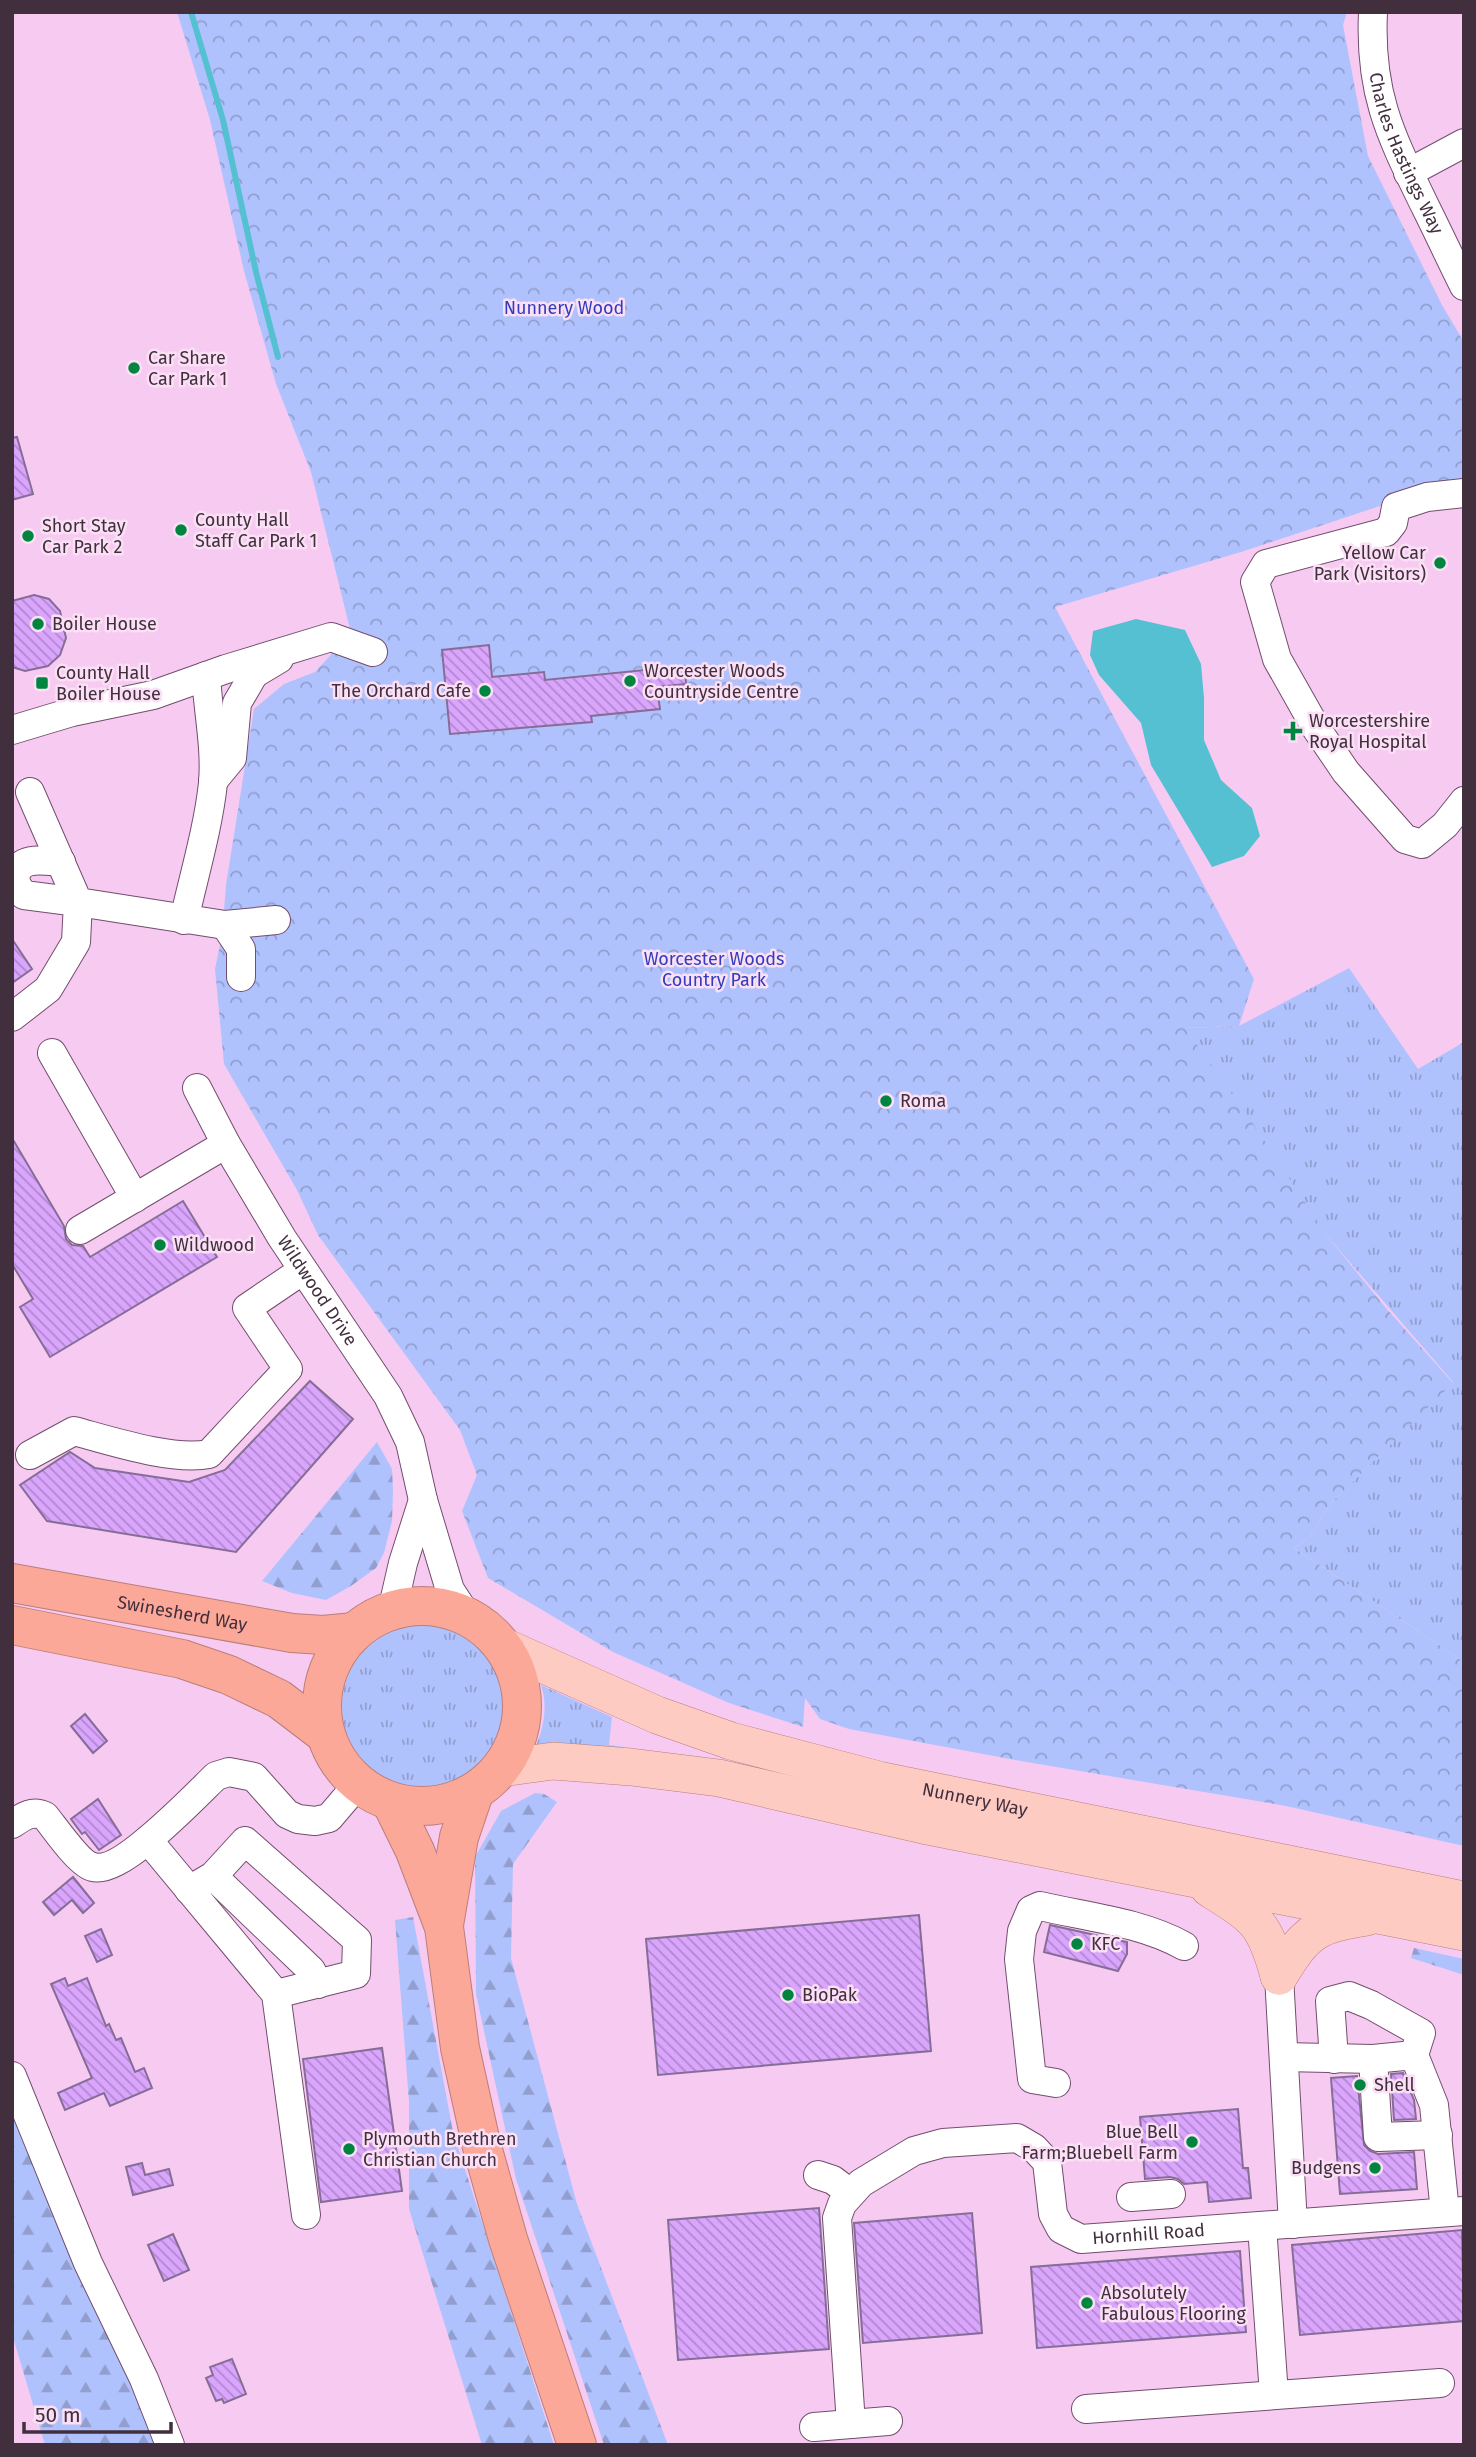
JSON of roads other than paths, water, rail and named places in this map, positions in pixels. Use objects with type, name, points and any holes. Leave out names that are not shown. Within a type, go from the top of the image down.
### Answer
[{"type":"highway","name":"Swinesherd Way","points":[[12,1583],[292,1633],[323,1635],[354,1632]]},
{"type":"highway","points":[[427,1606],[444,1608],[467,1616],[484,1627],[502,1646],[515,1668],[522,1694],[522,1720],[515,1745],[502,1768],[474,1794],[444,1805],[417,1807],[391,1802],[358,1784],[332,1751],[326,1734],[324,1682],[334,1657],[354,1632],[369,1621],[392,1611],[427,1606]]},
{"type":"highway","points":[[12,1625],[182,1659],[229,1675],[279,1699],[326,1734]]},
{"type":"highway","points":[[12,1632],[182,1659]]},
{"type":"highway","points":[[444,1927],[459,1837],[474,1794]]},
{"type":"highway","points":[[391,1802],[415,1851],[444,1927],[460,2048],[481,2143],[508,2239],[577,2445]]},
{"type":"main road","name":"Nunnery Way","points":[[502,1646],[657,1715],[731,1741],[879,1780],[1464,1900]]},
{"type":"main road","name":"Nunnery Way","points":[[502,1768],[553,1761],[719,1778],[923,1825],[1464,1931]]},
{"type":"main road","points":[[1194,1878],[1254,1919],[1270,1942],[1279,1976]]},
{"type":"main road","points":[[1279,1976],[1292,1954],[1320,1927],[1382,1915]]},
{"type":"street","name":"Charles Hastings Way","points":[[1373,12],[1371,50],[1386,123],[1464,286]]},
{"type":"street","points":[[1408,173],[1464,143]]},
{"type":"street","points":[[1464,493],[1427,497],[1396,507],[1393,523],[1386,532],[1266,564],[1255,582],[1277,659],[1316,728],[1346,772],[1405,839],[1422,844],[1445,825],[1464,801]]},
{"type":"street","points":[[1428,512],[1464,506]]},
{"type":"street","points":[[13,729],[72,712],[153,695],[331,637],[373,652]]},
{"type":"street","points":[[213,781],[232,758],[237,703],[254,674],[302,645]]},
{"type":"street","points":[[184,920],[209,811],[213,781],[206,676]]},
{"type":"street","points":[[12,1017],[48,989],[76,942],[78,902],[30,792]]},
{"type":"street","points":[[61,862],[29,861],[20,864],[16,872],[16,882],[24,895],[225,925],[276,920]]},
{"type":"street","points":[[225,925],[241,949],[242,977]]},
{"type":"street","points":[[52,1053],[135,1198]]},
{"type":"street","name":"Wildwood Drive","points":[[197,1088],[226,1144],[303,1270],[388,1396],[410,1442],[423,1500],[450,1590],[467,1616]]},
{"type":"street","points":[[80,1230],[226,1144]]},
{"type":"street","points":[[30,1455],[74,1431],[119,1444],[176,1454],[194,1457],[209,1454],[288,1369],[247,1308],[303,1270]]},
{"type":"street","points":[[392,1611],[403,1563],[423,1500]]},
{"type":"street","points":[[12,1824],[27,1814],[37,1812],[45,1816],[83,1862],[93,1867],[115,1864],[148,1840],[216,1776],[229,1772],[254,1777],[287,1814],[305,1821],[329,1818],[358,1784]]},
{"type":"street","points":[[148,1840],[311,1970],[318,1984]]},
{"type":"street","points":[[201,1883],[245,1842],[358,1940],[356,1974],[276,1994]]},
{"type":"street","points":[[201,1883],[276,1994],[306,2215]]},
{"type":"street","points":[[1056,2083],[1032,2079],[1019,1959],[1022,1931],[1031,1910],[1040,1906],[1136,1927],[1167,1936],[1184,1946]]},
{"type":"street","points":[[1279,1976],[1293,2224]]},
{"type":"street","points":[[1334,2059],[1330,2001],[1349,1996],[1421,2033],[1414,2055],[1434,2105],[1454,2211]]},
{"type":"street","points":[[1284,2057],[1373,2059],[1414,2055]]},
{"type":"street","points":[[1373,2059],[1378,2137],[1438,2135]]},
{"type":"street","points":[[12,2077],[88,2263],[144,2379],[170,2445]]},
{"type":"street","name":"Hornhill Road","points":[[850,2193],[861,2183],[914,2151],[943,2143],[1017,2138],[1034,2148],[1047,2162],[1053,2214],[1061,2229],[1082,2239],[1454,2211]]},
{"type":"street","points":[[818,2175],[833,2180],[850,2193],[837,2218],[851,2424]]},
{"type":"street","points":[[1130,2197],[1171,2194]]},
{"type":"street","points":[[1262,2226],[1274,2395]]},
{"type":"street","points":[[1086,2409],[1440,2383]]},
{"type":"street","points":[[814,2427],[888,2421]]},
{"type":"waterway","points":[[191,12],[223,120],[256,272],[278,357]]},
{"type":"place","name":"Car Share Car Park 1","points":[[134,368]]},
{"type":"place","name":"County Hall Staff Car Park 1","points":[[181,530]]},
{"type":"place","name":"Short Stay Car Park 2","points":[[28,536]]},
{"type":"place","name":"Yellow Car Park (Visitors)","points":[[1440,563]]},
{"type":"place","name":"Boiler House","points":[[38,624]]},
{"type":"place","name":"Worcester Woods Countryside Centre","points":[[630,681]]},
{"type":"place","name":"County Hall Boiler House","points":[[42,683]]},
{"type":"place","name":"The Orchard Cafe","points":[[485,691]]},
{"type":"place","name":"Worcestershire Royal Hospital","points":[[1293,731]]},
{"type":"place","name":"Roma","points":[[886,1101]]},
{"type":"place","name":"Wildwood","points":[[160,1245]]},
{"type":"place","name":"KFC","points":[[1077,1944]]},
{"type":"place","name":"BioPak","points":[[788,1995]]},
{"type":"place","name":"Shell","points":[[1360,2085]]},
{"type":"place","name":"Blue Bell Farm;Bluebell Farm","points":[[1192,2142]]},
{"type":"place","name":"Plymouth Brethren Christian Church","points":[[349,2149]]},
{"type":"place","name":"Budgens","points":[[1375,2168]]},
{"type":"place","name":"Absolutely Fabulous Flooring","points":[[1087,2303]]},
{"type":"park label","name":"Nunnery Wood","points":[[564,308]]},
{"type":"park label","name":"Worcester Woods Country Park","points":[[714,969]]}]
